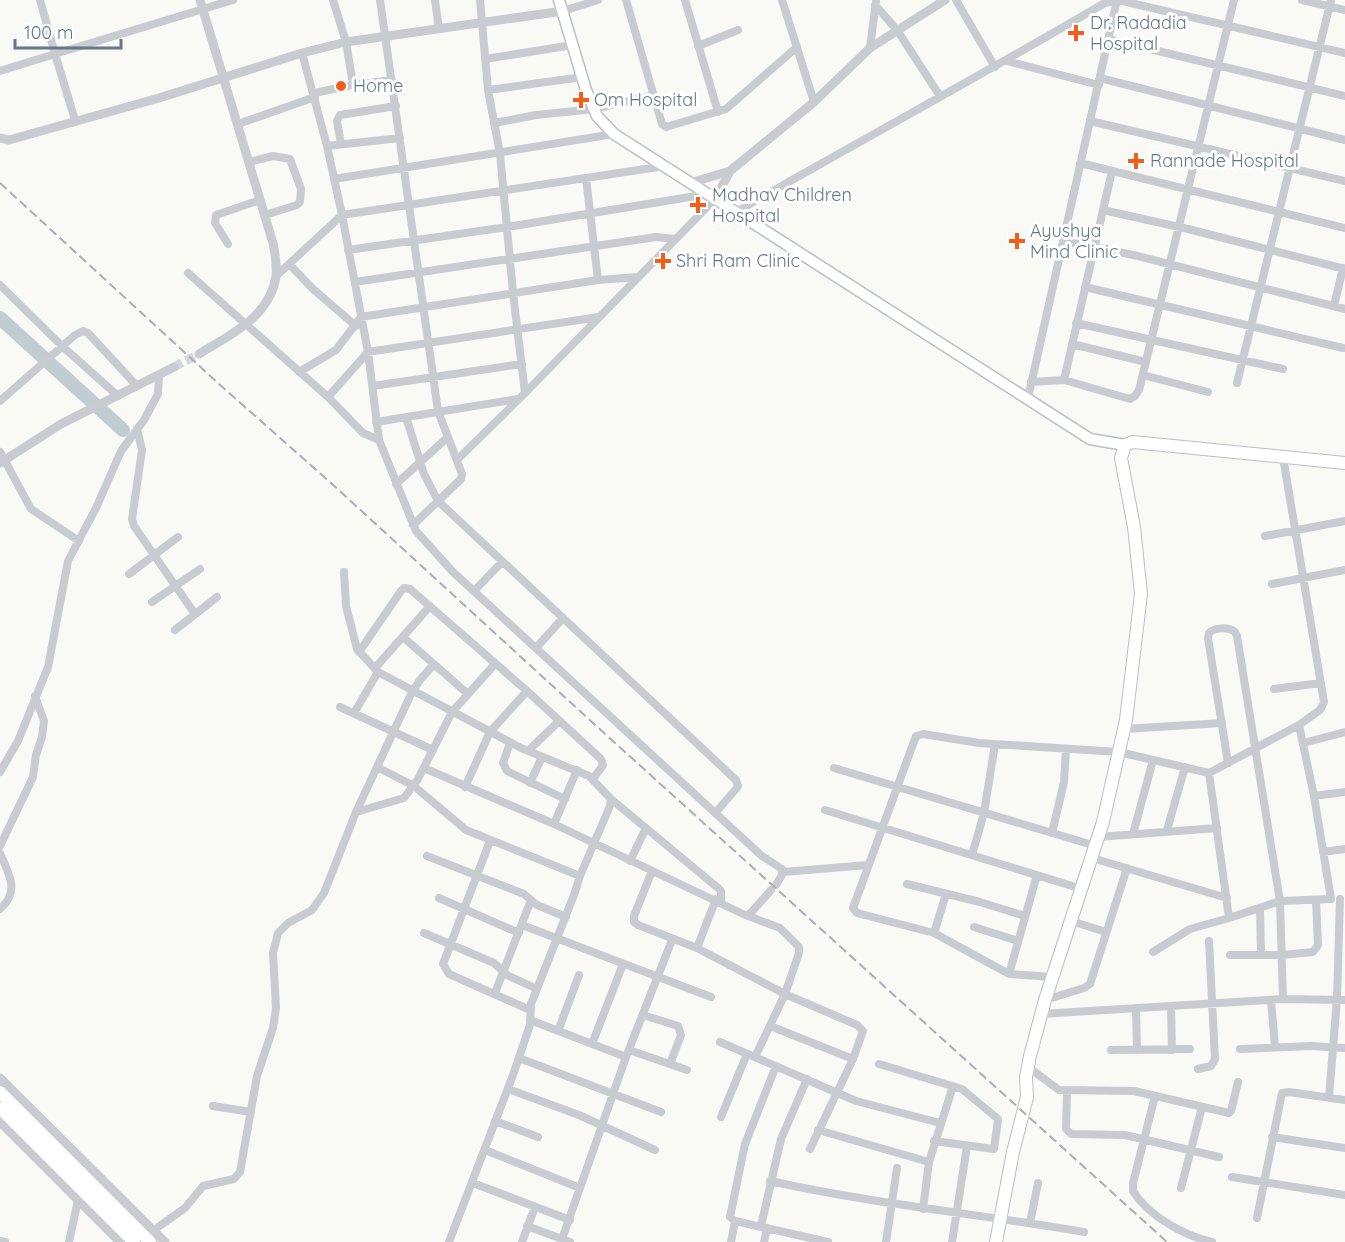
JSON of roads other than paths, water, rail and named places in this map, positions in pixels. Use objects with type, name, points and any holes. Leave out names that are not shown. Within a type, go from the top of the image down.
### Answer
[{"type":"main road","points":[[559,0],[594,109],[597,116],[614,134],[1090,439],[1125,445],[1133,442],[1163,444],[1345,463]]},
{"type":"main road","points":[[996,1242],[1027,1097],[1028,1067],[1041,1014],[1095,847],[1124,729],[1141,594],[1134,527],[1121,458],[1125,445]]},
{"type":"main road","points":[[0,1092],[152,1236]]},
{"type":"main road","points":[[0,1108],[134,1242]]},
{"type":"street","points":[[40,0],[75,120]]},
{"type":"street","points":[[0,71],[202,4],[233,0]]},
{"type":"street","points":[[333,0],[346,42],[353,84]]},
{"type":"street","points":[[380,0],[438,411],[462,470],[461,479],[413,525]]},
{"type":"street","points":[[435,0],[439,29]]},
{"type":"street","points":[[480,0],[488,90],[500,154],[509,260],[522,364],[522,396]]},
{"type":"street","points":[[0,138],[9,140],[346,42],[563,11],[598,0]]},
{"type":"street","points":[[626,0],[662,124],[666,127],[726,109],[797,47]]},
{"type":"street","points":[[685,0],[718,112]]},
{"type":"street","points":[[783,0],[814,102]]},
{"type":"street","points":[[457,460],[675,239],[730,171],[814,102],[870,48],[945,0]]},
{"type":"street","points":[[956,0],[995,67]]},
{"type":"street","points":[[1028,398],[1117,0]]},
{"type":"street","points":[[736,212],[940,96],[1007,61],[1103,4],[1117,0],[1345,53]]},
{"type":"street","points":[[1031,382],[1064,380],[1130,399],[1135,396],[1143,375],[1234,0]]},
{"type":"street","points":[[1302,0],[1330,3],[1345,10]]},
{"type":"street","points":[[876,2],[940,96]]},
{"type":"street","points":[[870,48],[876,2]]},
{"type":"street","points":[[1237,383],[1330,3]]},
{"type":"street","points":[[199,354],[247,324],[266,303],[276,276],[273,243],[202,4]]},
{"type":"street","points":[[698,46],[738,30]]},
{"type":"street","points":[[1108,39],[1345,96]]},
{"type":"street","points":[[485,59],[573,45]]},
{"type":"street","points":[[302,53],[327,146],[342,215],[368,352],[379,440],[416,531],[474,591],[762,856],[780,869],[868,865]]},
{"type":"street","points":[[1007,61],[1209,105],[1345,140]]},
{"type":"street","points":[[488,90],[583,76]]},
{"type":"street","points":[[238,124],[314,95],[353,84],[392,80]]},
{"type":"street","points":[[494,123],[536,115],[594,109],[654,95]]},
{"type":"street","points":[[341,144],[337,121],[340,115],[396,106]]},
{"type":"street","points":[[1090,120],[1345,181]]},
{"type":"street","points":[[334,179],[614,134]]},
{"type":"street","points":[[327,146],[400,138]]},
{"type":"street","points":[[249,162],[273,156],[290,159],[301,189],[300,202],[297,205],[265,215]]},
{"type":"street","points":[[1080,163],[1345,228]]},
{"type":"street","points":[[276,276],[342,215],[665,166]]},
{"type":"street","points":[[690,183],[730,171]]},
{"type":"street","points":[[1064,380],[1112,171]]},
{"type":"street","points":[[586,178],[598,280]]},
{"type":"street","points":[[348,250],[711,196]]},
{"type":"street","points":[[228,244],[215,223],[216,215],[260,200]]},
{"type":"street","points":[[1103,210],[1178,226],[1344,268],[1334,306]]},
{"type":"street","points":[[355,282],[660,236],[675,239]]},
{"type":"street","points":[[1063,241],[1169,264],[1345,309]]},
{"type":"street","points":[[289,264],[313,289],[356,326]]},
{"type":"street","points":[[188,273],[328,397],[363,433],[379,440]]},
{"type":"street","points":[[299,372],[336,350],[362,317],[598,280],[638,277]]},
{"type":"street","points":[[0,285],[62,346],[118,396]]},
{"type":"street","points":[[1085,287],[1343,348]]},
{"type":"street","points":[[328,397],[368,352],[599,317]]},
{"type":"street","points":[[1076,323],[1283,369]]},
{"type":"street","points":[[0,400],[79,332],[88,333],[137,386]]},
{"type":"street","points":[[1072,344],[1146,362]]},
{"type":"street","points":[[373,386],[522,364]]},
{"type":"street","points":[[79,541],[31,509],[1,458],[61,424],[174,367]]},
{"type":"street","points":[[0,772],[18,741],[49,661],[66,568],[121,451],[147,415],[158,394],[159,375]]},
{"type":"street","points":[[1143,375],[1208,392]]},
{"type":"street","points":[[376,422],[522,396]]},
{"type":"street","points":[[406,417],[426,479],[438,501],[736,780],[738,786],[716,812]]},
{"type":"street","points":[[137,429],[142,450],[132,519],[134,526],[195,614]]},
{"type":"street","points":[[396,484],[448,437]]},
{"type":"street","points":[[1053,977],[1009,974],[934,933],[854,910],[853,904],[914,740],[919,734],[995,744],[1119,752],[1209,773],[1299,725],[1323,706],[1283,457]]},
{"type":"street","points":[[1265,536],[1345,521]]},
{"type":"street","points":[[129,573],[178,537]]},
{"type":"street","points":[[474,591],[502,562]]},
{"type":"street","points":[[152,602],[200,569]]},
{"type":"street","points":[[1272,584],[1345,570]]},
{"type":"street","points":[[344,572],[347,613],[359,652],[376,670],[412,692],[490,732],[593,779],[611,799],[721,891],[697,948]]},
{"type":"street","points":[[359,652],[404,588],[413,591],[601,759],[603,765],[593,779]]},
{"type":"street","points":[[175,630],[217,597]]},
{"type":"street","points":[[354,713],[376,670],[430,606]]},
{"type":"street","points":[[536,648],[562,619]]},
{"type":"street","points":[[1228,762],[1208,638],[1212,630],[1230,629],[1237,636],[1281,901],[1283,999]]},
{"type":"street","points":[[403,637],[468,694]]},
{"type":"street","points":[[152,1236],[185,1208],[203,1186],[238,1176],[242,1166],[257,1076],[273,1028],[276,1008],[273,947],[278,933],[291,922],[312,910],[324,893],[356,812],[412,692],[434,664]]},
{"type":"street","points":[[356,812],[401,800],[414,786],[452,712],[495,664]]},
{"type":"street","points":[[1274,689],[1321,683]]},
{"type":"street","points":[[465,787],[490,732],[527,691]]},
{"type":"street","points":[[0,846],[33,777],[36,755],[44,730],[44,721],[35,696]]},
{"type":"street","points":[[340,707],[433,750]]},
{"type":"street","points":[[528,751],[558,722]]},
{"type":"street","points":[[1124,729],[1222,723]]},
{"type":"street","points":[[1299,725],[1314,796],[1331,899]]},
{"type":"street","points":[[1303,743],[1345,732]]},
{"type":"street","points":[[510,742],[504,767],[507,771],[565,799]]},
{"type":"street","points":[[972,855],[984,813],[995,744]]},
{"type":"street","points":[[1052,833],[1064,782],[1066,749]]},
{"type":"street","points":[[531,783],[542,757]]},
{"type":"street","points":[[1133,834],[1153,760]]},
{"type":"street","points":[[377,767],[414,786],[462,828],[580,876]]},
{"type":"street","points":[[1167,831],[1185,767]]},
{"type":"street","points":[[424,768],[554,824],[783,930],[799,947],[799,953],[785,993],[755,1057]]},
{"type":"street","points":[[834,768],[1095,847],[1127,868],[1227,898]]},
{"type":"street","points":[[554,824],[577,770]]},
{"type":"street","points":[[1209,773],[1229,918]]},
{"type":"street","points":[[1314,796],[1345,792]]},
{"type":"street","points":[[449,1242],[519,1058],[537,988],[611,799]]},
{"type":"street","points":[[825,810],[1082,889]]},
{"type":"street","points":[[630,861],[646,828]]},
{"type":"street","points":[[1095,847],[1133,834],[1217,828]]},
{"type":"street","points":[[490,841],[443,964],[448,974],[530,1010]]},
{"type":"street","points":[[1323,852],[1345,849]]},
{"type":"street","points":[[0,852],[12,881],[7,901],[0,909]]},
{"type":"street","points":[[427,855],[520,893],[541,907],[566,917]]},
{"type":"street","points":[[1045,1000],[1088,987],[1127,868]]},
{"type":"street","points":[[756,918],[774,888],[780,869]]},
{"type":"street","points":[[652,871],[633,920],[638,925],[697,948],[785,993],[861,1027],[862,1035],[853,1059],[810,1149]]},
{"type":"street","points":[[1009,974],[1036,875]]},
{"type":"street","points":[[908,884],[1025,916]]},
{"type":"street","points":[[934,933],[946,894]]},
{"type":"street","points":[[439,898],[519,933]]},
{"type":"street","points":[[1153,952],[1190,928],[1281,901],[1343,899],[1341,1000],[1332,1047],[1329,1097]]},
{"type":"street","points":[[495,993],[531,900]]},
{"type":"street","points":[[1230,955],[1282,955],[1313,952],[1316,950],[1318,939],[1316,900]]},
{"type":"street","points":[[1260,909],[1261,955]]},
{"type":"street","points":[[1071,921],[1106,932]]},
{"type":"street","points":[[522,924],[711,997]]},
{"type":"street","points":[[974,927],[1018,940]]},
{"type":"street","points":[[424,933],[494,963],[503,973],[537,988]]},
{"type":"street","points":[[527,1226],[566,1241],[580,1188],[613,1093],[672,939]]},
{"type":"street","points":[[1198,1069],[1211,1066],[1215,1059],[1209,941]]},
{"type":"street","points":[[592,1044],[623,964]]},
{"type":"street","points":[[558,1030],[579,975]]},
{"type":"street","points":[[1041,1014],[1283,999],[1341,1000]]},
{"type":"street","points":[[1271,1000],[1275,1047]]},
{"type":"street","points":[[1171,1006],[1172,1050]]},
{"type":"street","points":[[1136,1008],[1137,1050]]},
{"type":"street","points":[[644,1015],[674,1023],[680,1030],[681,1035],[670,1064]]},
{"type":"street","points":[[530,1020],[592,1044],[687,1070]]},
{"type":"street","points":[[770,1026],[853,1059]]},
{"type":"street","points":[[720,1042],[875,1107],[940,1123]]},
{"type":"street","points":[[1240,1049],[1345,1048]]},
{"type":"street","points":[[1111,1050],[1190,1050]]},
{"type":"street","points":[[721,1117],[747,1053]]},
{"type":"street","points":[[519,1058],[661,1112]]},
{"type":"street","points":[[879,1064],[966,1092],[998,1119],[994,1149],[934,1141]]},
{"type":"street","points":[[776,1066],[745,1144],[729,1214],[735,1221],[828,1242]]},
{"type":"street","points":[[1028,1067],[1053,1087],[1066,1091],[1134,1091],[1229,1113],[1238,1082]]},
{"type":"street","points":[[0,1078],[152,1236],[165,1242]]},
{"type":"street","points":[[764,1242],[770,1181],[781,1138],[807,1079]]},
{"type":"street","points":[[923,1209],[934,1141],[953,1086]]},
{"type":"street","points":[[508,1089],[579,1115],[655,1150]]},
{"type":"street","points":[[1066,1091],[1066,1129],[1068,1133],[1125,1135],[1219,1157]]},
{"type":"street","points":[[1257,1218],[1282,1093],[1345,1100]]},
{"type":"street","points":[[1155,1096],[1133,1183],[1133,1191],[1175,1228],[1190,1236],[1212,1242]]},
{"type":"street","points":[[213,1106],[250,1112]]},
{"type":"street","points":[[1181,1188],[1202,1107]]},
{"type":"street","points":[[495,1121],[538,1137]]},
{"type":"street","points":[[0,1122],[120,1242]]},
{"type":"street","points":[[818,1130],[929,1162]]},
{"type":"street","points":[[1272,1137],[1345,1148]]},
{"type":"street","points":[[952,1242],[967,1146]]},
{"type":"street","points":[[484,1150],[580,1188]]},
{"type":"street","points":[[886,1242],[897,1168]]},
{"type":"street","points":[[1232,1177],[1345,1195]]},
{"type":"street","points":[[770,1181],[828,1194],[1084,1232]]},
{"type":"street","points":[[472,1183],[570,1220]]},
{"type":"street","points":[[1030,1223],[1038,1183]]},
{"type":"street","points":[[69,1242],[78,1200]]},
{"type":"street","points":[[522,1242],[535,1207]]},
{"type":"street","points":[[731,1242],[735,1221]]},
{"type":"street","points":[[0,1241],[5,1242]]},
{"type":"waterway","points":[[0,318],[123,430]]},
{"type":"tunnel","points":[[174,367],[199,354]]},
{"type":"railway","points":[[0,183],[1167,1242]]},
{"type":"place","name":"Dr. Radadia Hospital","points":[[1076,33]]},
{"type":"place","name":"Home","points":[[341,86]]},
{"type":"place","name":"Om Hospital","points":[[581,100]]},
{"type":"place","name":"Rannade Hospital","points":[[1136,161]]},
{"type":"place","name":"Madhav Children Hospital","points":[[698,205]]},
{"type":"place","name":"Ayushya Mind Clinic","points":[[1017,241]]},
{"type":"place","name":"Shri Ram Clinic","points":[[663,261]]}]
